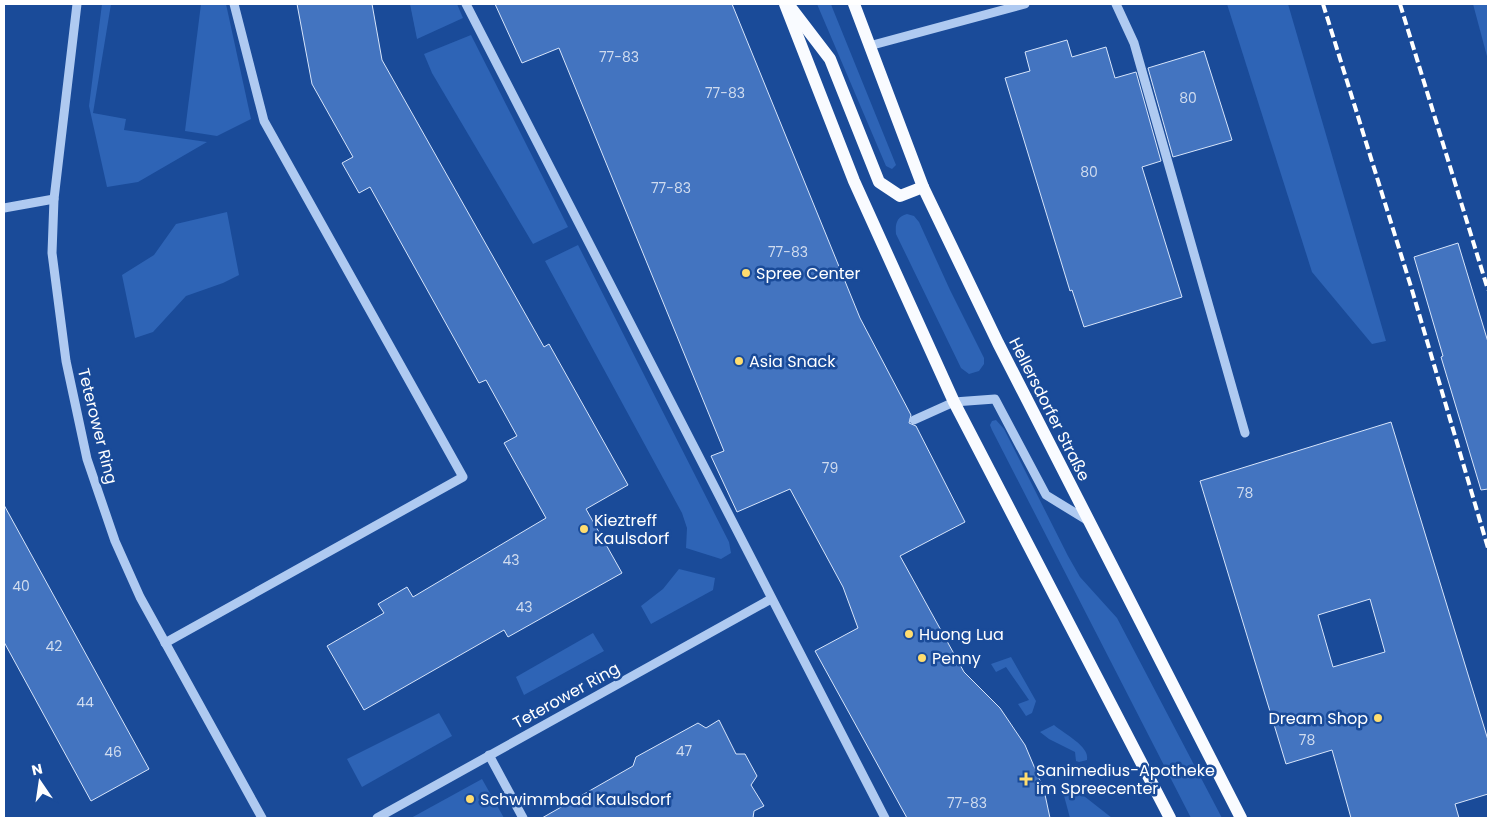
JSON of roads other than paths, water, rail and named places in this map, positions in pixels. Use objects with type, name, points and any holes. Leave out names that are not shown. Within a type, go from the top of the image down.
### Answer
[{"type":"main road","points":[[786,4],[830,60],[879,182],[900,196],[923,187]]},
{"type":"main road","points":[[786,4],[854,181],[954,402],[1170,818]]},
{"type":"main road","name":"Hellersdorfer Straße","points":[[854,4],[923,187],[998,343],[1242,818]]},
{"type":"street","name":"Teterower Ring","points":[[77,4],[54,199],[52,253],[66,361],[87,459],[115,541],[140,596],[262,818]]},
{"type":"street","points":[[165,642],[463,477],[264,121],[234,4]]},
{"type":"street","points":[[466,4],[770,599],[885,818]]},
{"type":"street","points":[[869,46],[1025,4]]},
{"type":"street","points":[[1116,4],[1134,43],[1245,433]]},
{"type":"street","points":[[4,208],[54,199]]},
{"type":"street","points":[[914,420],[954,402],[994,399],[1046,495],[1090,522]]},
{"type":"street","name":"Teterower Ring","points":[[377,818],[770,599]]},
{"type":"street","points":[[489,755],[523,818]]},
{"type":"railway","points":[[1323,4],[1412,290],[1488,548]]},
{"type":"railway","points":[[1400,4],[1488,290]]},
{"type":"place","name":"Spree Center","points":[[746,273]]},
{"type":"place","name":"Asia Snack","points":[[739,361]]},
{"type":"place","name":"Kieztreff Kaulsdorf","points":[[584,529]]},
{"type":"place","name":"Huong Lua","points":[[909,634]]},
{"type":"place","name":"Penny","points":[[922,658]]},
{"type":"place","name":"Dream Shop","points":[[1378,718]]},
{"type":"place","name":"Sanimedius-Apotheke im Spreecenter","points":[[1026,779]]},
{"type":"place","name":"Schwimmbad Kaulsdorf","points":[[470,799]]}]
